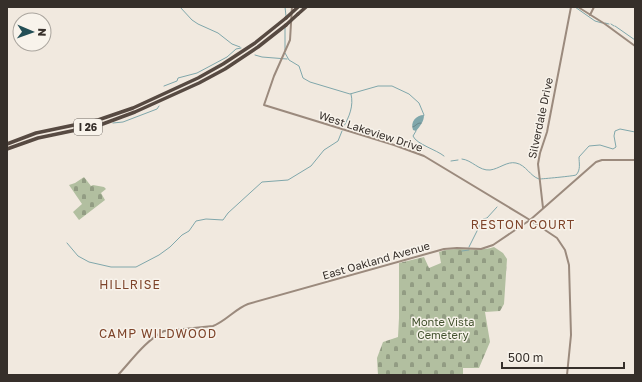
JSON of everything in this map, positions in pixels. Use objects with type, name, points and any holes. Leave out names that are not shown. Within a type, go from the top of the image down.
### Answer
[{"type":"highway","name":"I 26","points":[[7,144],[46,130],[110,117],[173,90],[229,61],[255,43],[298,7]]},
{"type":"highway","name":"I 26","points":[[7,150],[43,136],[91,127],[113,121],[177,93],[236,62],[264,43],[306,7]]},
{"type":"street","name":"West Lakeview Drive","points":[[292,7],[290,40],[274,76],[264,105],[394,144],[424,156],[557,238],[565,250],[568,258],[571,330],[567,375]]},
{"type":"street","name":"Silverdale Drive","points":[[543,208],[539,180],[539,158],[547,132],[571,7]]},
{"type":"street","points":[[578,7],[635,46]]},
{"type":"street","points":[[590,15],[594,7]]},
{"type":"street","name":"East Oakland Avenue","points":[[118,375],[147,344],[157,335],[164,332],[213,326],[239,308],[248,304],[444,249],[488,248],[530,220],[596,162],[602,160],[635,160]]},
{"type":"green space","points":[[84,177],[91,186],[104,187],[106,189],[101,193],[105,200],[79,220],[73,212],[82,204],[69,185]]},
{"type":"green space","name":"Monte Vista Cemetery","points":[[494,247],[503,253],[507,259],[504,304],[500,311],[485,312],[490,342],[479,368],[463,368],[463,375],[378,375],[377,358],[383,342],[398,337],[399,263],[424,257],[429,268],[441,263],[439,252],[453,249],[487,249]]},
{"type":"water","points":[[424,115],[420,126],[416,131],[413,130],[412,124],[414,120],[418,116]]},
{"type":"waterway","points":[[180,7],[192,20],[218,33],[232,44],[240,47]]},
{"type":"waterway","points":[[285,7],[286,16]]},
{"type":"waterway","points":[[575,7],[595,21],[602,23]]},
{"type":"waterway","points":[[605,23],[609,24]]},
{"type":"waterway","points":[[615,26],[635,40]]},
{"type":"waterway","points":[[285,27],[285,50]]},
{"type":"waterway","points":[[164,86],[177,81],[178,78],[197,73],[227,57],[236,49],[241,48]]},
{"type":"waterway","points":[[285,53],[289,60],[299,66],[303,78],[310,82],[350,94],[378,86],[392,86],[409,94],[419,103],[424,115]]},
{"type":"waterway","points":[[255,55],[287,59]]},
{"type":"waterway","points":[[344,126],[351,107],[351,94]]},
{"type":"waterway","points":[[113,123],[123,122],[157,109],[159,106]]},
{"type":"waterway","points":[[462,159],[486,170],[509,163],[516,163],[523,166],[533,176],[539,179],[576,175],[579,171],[579,157],[589,146],[600,145],[613,149],[616,147],[614,136],[615,131],[620,129],[635,132]]},
{"type":"waterway","points":[[67,243],[78,256],[89,262],[111,267],[136,267],[159,255],[170,247],[182,235],[189,231],[196,221],[206,219],[223,220],[228,213],[262,182],[288,180],[311,166],[324,150],[338,141],[342,131]]},
{"type":"waterway","points":[[416,131],[413,136],[418,142],[444,156]]},
{"type":"waterway","points":[[451,161],[458,160]]},
{"type":"waterway","points":[[469,247],[483,219],[487,218],[497,207]]},
{"type":"waterway","points":[[462,251],[469,250]]},
{"type":"district","name":"RESTON COURT","points":[[523,224]]},
{"type":"district","name":"HILLRISE","points":[[130,284]]},
{"type":"district","name":"CAMP WILDWOOD","points":[[158,333]]}]
